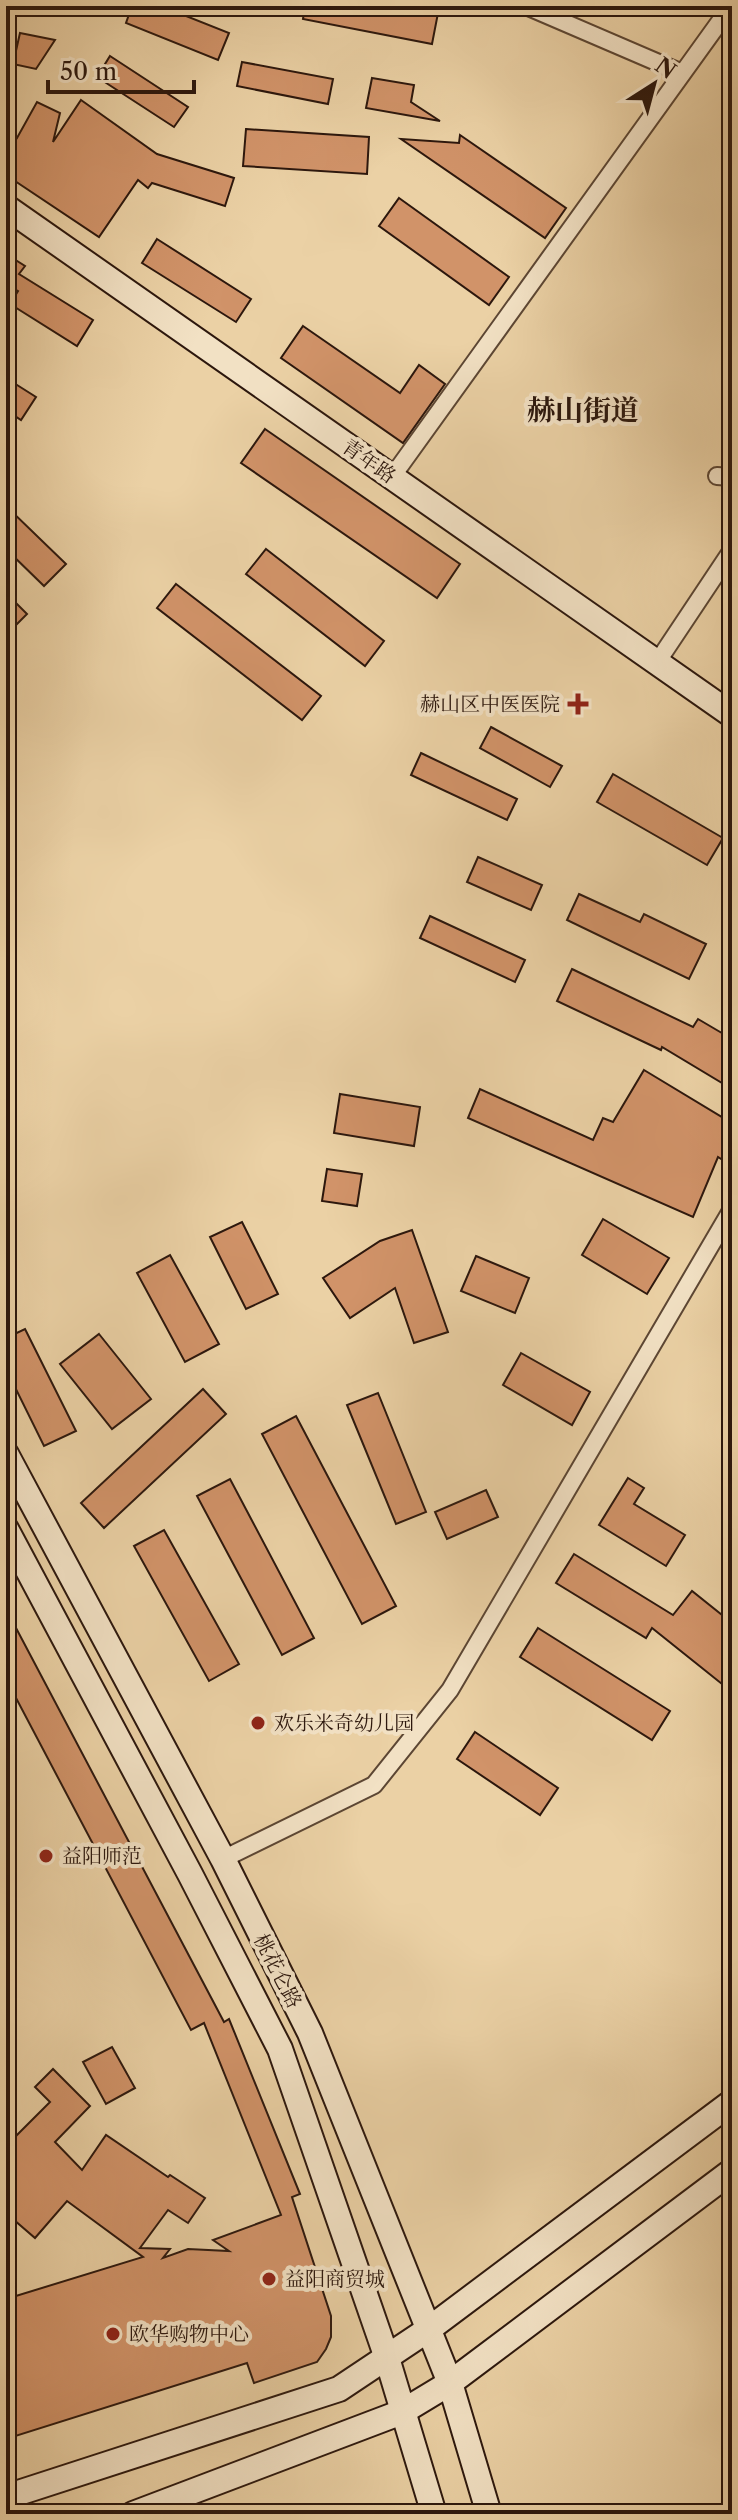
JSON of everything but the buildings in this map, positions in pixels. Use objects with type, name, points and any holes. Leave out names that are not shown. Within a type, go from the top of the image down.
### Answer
[{"type":"main road","name":"青年路","points":[[6,207],[732,715]]},
{"type":"main road","name":"桃花仑路","points":[[6,1454],[223,1859],[310,2033],[450,2383],[489,2514]]},
{"type":"main road","name":"桃花仑路","points":[[6,1529],[280,2049],[387,2358],[434,2514]]},
{"type":"main road","points":[[6,2497],[339,2389],[429,2329],[732,2102]]},
{"type":"main road","points":[[133,2514],[402,2412],[450,2383],[732,2171]]},
{"type":"street","points":[[526,6],[682,73]]},
{"type":"street","points":[[392,477],[731,6]]},
{"type":"street","points":[[658,661],[732,550]]},
{"type":"street","points":[[223,1859],[374,1785],[450,1690],[732,1209]]},
{"type":"place","name":"赫山区中医医院","points":[[578,704]]},
{"type":"place","name":"欢乐米奇幼儿园","points":[[258,1723]]},
{"type":"place","name":"益阳师范","points":[[46,1856]]},
{"type":"place","name":"益阳商贸城","points":[[269,2279]]},
{"type":"place","name":"欧华购物中心","points":[[113,2334]]},
{"type":"district","name":"赫山街道","points":[[583,410]]}]
